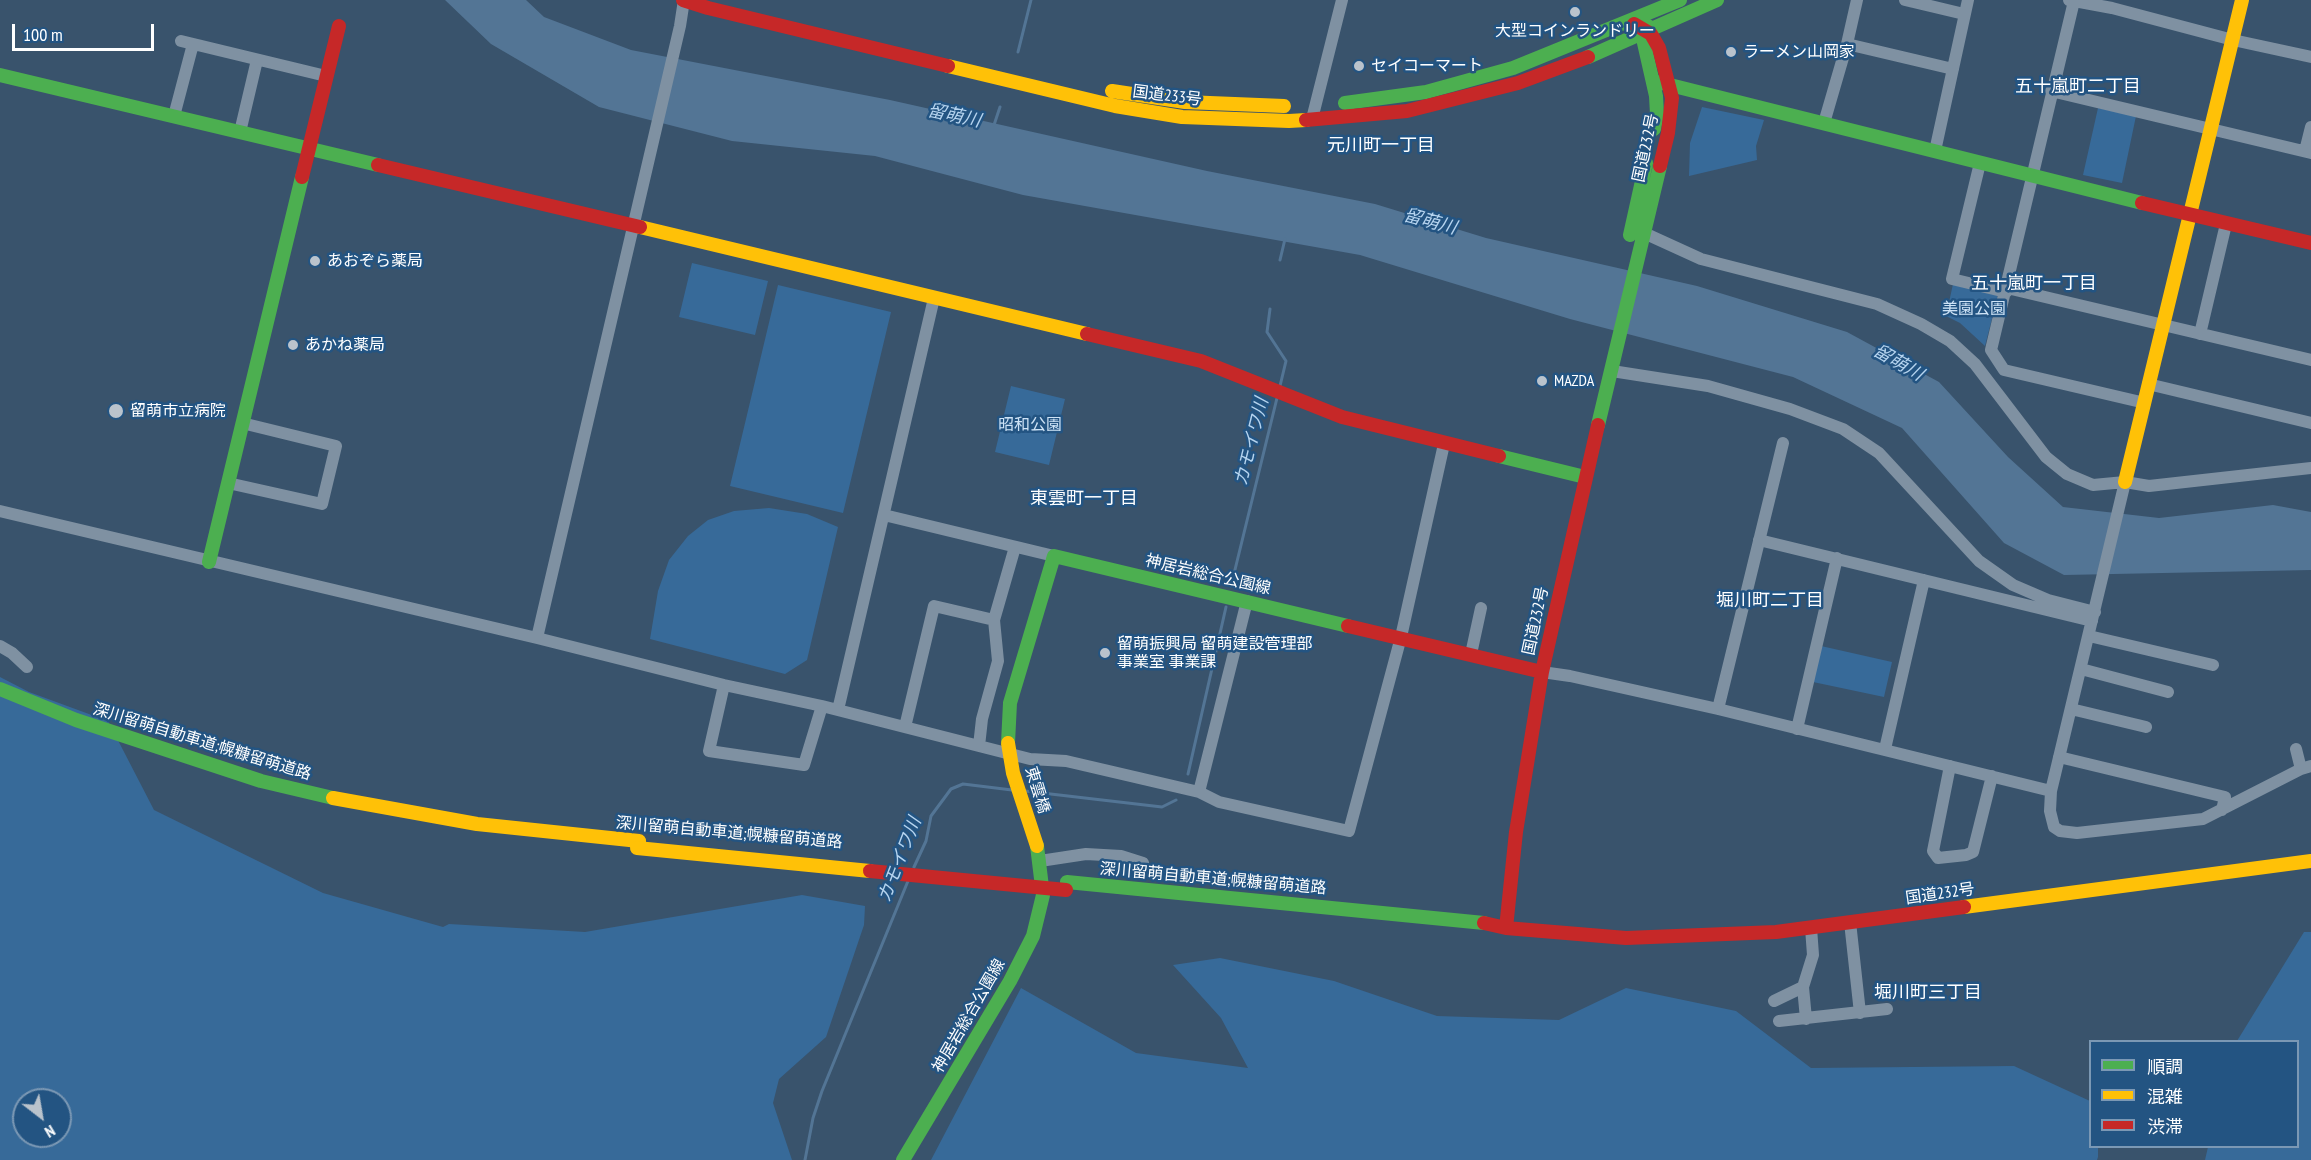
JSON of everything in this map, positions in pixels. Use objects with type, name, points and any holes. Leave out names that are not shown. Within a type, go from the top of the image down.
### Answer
[{"type":"main road","name":"国道233号","points":[[684,0],[753,19],[1115,106],[1182,117],[1289,121],[1313,112],[1426,92],[1513,68],[1624,23],[1637,25],[1644,23]]},
{"type":"main road","points":[[1644,23],[1674,19],[1717,0]]},
{"type":"main road","points":[[2124,485],[2242,0]]},
{"type":"main road","points":[[1644,23],[1674,2]]},
{"type":"main road","name":"国道233号","points":[[745,3],[1108,91],[1185,102],[1313,112],[1407,111],[1518,83],[1626,40],[1644,23]]},
{"type":"main road","points":[[1659,48],[1660,36],[1674,19]]},
{"type":"main road","name":"国道232号","points":[[1634,248],[1644,233],[1668,134],[1672,98],[1659,48],[1644,23]]},
{"type":"main road","name":"国道232号","points":[[1644,23],[1645,52],[1654,81],[1657,114],[1649,148],[1634,248],[1610,355],[1588,431],[1585,477],[1529,742],[1506,928],[1626,938],[1776,932],[2311,861]]},
{"type":"main road","points":[[209,562],[339,26]]},
{"type":"main road","points":[[1626,40],[1633,42],[1645,52]]},
{"type":"main road","points":[[0,75],[1201,361],[1342,417],[1569,481],[1585,477]]},
{"type":"main road","points":[[1654,81],[2032,177],[2311,243]]},
{"type":"main road","name":"国道232号","points":[[1588,431],[1612,371],[1610,355]]},
{"type":"main road","points":[[1569,481],[1575,460]]},
{"type":"main road","name":"国道232号","points":[[1542,672],[1540,648],[1562,520]]},
{"type":"main road","name":"神居岩総合公園線","points":[[1054,556],[1542,672]]},
{"type":"main road","name":"東雲橋","points":[[1037,846],[1013,773],[1008,743],[1010,703],[1054,556]]},
{"type":"main road","name":"深川留萌自動車道;幌糠留萌道路","points":[[0,689],[76,720],[167,752],[261,781],[359,804],[477,824],[638,844],[1506,928]]},
{"type":"main road","name":"深川留萌自動車道;幌糠留萌道路","points":[[0,702],[70,732],[165,764],[343,812],[460,833],[638,844]]},
{"type":"main road","name":"神居岩総合公園線","points":[[903,1160],[1010,981],[1033,936],[1043,895],[1037,846]]},
{"type":"street","points":[[537,638],[680,26],[684,0]]},
{"type":"street","points":[[1313,112],[1342,0]]},
{"type":"street","points":[[1824,123],[1857,0]]},
{"type":"street","points":[[1905,0],[1964,14]]},
{"type":"street","points":[[1935,151],[1968,0]]},
{"type":"street","points":[[2145,403],[2004,370],[1991,350],[2007,290],[2072,1],[2113,4],[2233,40],[2311,57]]},
{"type":"street","points":[[181,41],[326,76]]},
{"type":"street","points":[[1847,44],[1953,69]]},
{"type":"street","points":[[174,116],[194,45]]},
{"type":"street","points":[[240,132],[257,60]]},
{"type":"street","points":[[2051,91],[2308,152],[2311,127]]},
{"type":"street","points":[[1980,163],[1952,279],[2311,360]]},
{"type":"street","points":[[2200,334],[2226,224]]},
{"type":"street","points":[[1644,233],[1701,259],[1877,304],[1921,324],[1950,341],[1975,364],[2046,457],[2067,474],[2093,485],[2149,486],[2311,468]]},
{"type":"street","points":[[838,710],[934,298]]},
{"type":"street","points":[[1612,371],[1708,386],[1790,409],[1843,429],[1879,453],[1921,496],[1963,545],[1987,567],[2013,585],[2048,600],[2094,614]]},
{"type":"street","points":[[2148,384],[2311,423]]},
{"type":"street","points":[[228,483],[322,504],[336,446],[242,423]]},
{"type":"street","points":[[1718,709],[1783,443]]},
{"type":"street","points":[[0,511],[537,638],[724,685],[822,705],[1030,759],[1066,761],[1199,792],[1219,802],[1348,831],[1401,637],[1444,444]]},
{"type":"street","points":[[2124,485],[2051,790],[2050,811],[2054,827],[2068,832],[2099,832],[2169,821],[2204,819],[2306,767],[2296,749]]},
{"type":"street","points":[[884,515],[1054,556]]},
{"type":"street","points":[[1759,540],[1924,580],[2094,614]]},
{"type":"street","points":[[979,746],[982,719],[998,661],[994,620],[1015,547]]},
{"type":"street","points":[[1797,729],[1837,558]]},
{"type":"street","points":[[1886,749],[1924,580]]},
{"type":"street","points":[[1199,792],[1247,601]]},
{"type":"street","points":[[905,727],[934,606],[994,620]]},
{"type":"street","points":[[1471,654],[1481,608]]},
{"type":"street","points":[[2089,636],[2212,665]]},
{"type":"street","points":[[0,646],[12,653],[27,668]]},
{"type":"street","points":[[2081,669],[2168,692]]},
{"type":"street","points":[[1542,672],[1570,676],[1718,709],[2051,790]]},
{"type":"street","points":[[724,685],[709,751],[804,765],[822,705]]},
{"type":"street","points":[[2071,709],[2146,727]]},
{"type":"street","points":[[2059,757],[2225,797],[2222,810]]},
{"type":"street","points":[[1950,766],[1933,851],[1938,858],[1966,855],[1972,852],[1992,776]]},
{"type":"street","points":[[1040,861],[1086,855],[1121,856],[1143,863]]},
{"type":"street","points":[[1850,922],[1860,1013]]},
{"type":"street","points":[[1806,1019],[1803,987],[1813,955],[1811,928]]},
{"type":"street","points":[[1774,1001],[1803,987]]},
{"type":"street","points":[[1779,1022],[1887,1009]]},
{"type":"green space","points":[[1702,107],[1764,120],[1756,146],[1757,160],[1689,176],[1690,143]]},
{"type":"green space","points":[[2098,108],[2136,116],[2122,183],[2083,175]]},
{"type":"green space","points":[[692,263],[768,281],[755,335],[679,317]]},
{"type":"green space","name":"美園公園","points":[[1953,284],[1998,295],[1985,346],[1960,323],[1946,316]]},
{"type":"green space","points":[[778,285],[891,312],[843,513],[730,486]]},
{"type":"green space","name":"昭和公園","points":[[1011,386],[1065,399],[1049,465],[995,452]]},
{"type":"green space","points":[[769,508],[807,514],[838,527],[807,660],[785,674],[650,639],[658,591],[669,560],[688,536],[708,520],[734,511]]},
{"type":"green space","points":[[1821,646],[1892,662],[1884,697],[1813,682]]},
{"type":"green space","points":[[0,677],[29,692],[108,721],[154,810],[323,893],[443,927],[449,924],[585,932],[802,895],[865,906],[864,925],[826,1037],[779,1079],[773,1103],[792,1160],[0,1160]]},
{"type":"green space","points":[[2304,932],[2311,932],[2311,1160],[2205,1160],[2208,1148],[2299,1148],[2299,1040],[2238,1040]]},
{"type":"green space","points":[[1220,958],[1334,981],[1437,1016],[1559,1020],[1626,988],[1736,1011],[1811,1068],[2014,1066],[2089,1101],[2089,1148],[2098,1148],[2098,1157],[2097,1160],[931,1160],[1021,988],[1136,1053],[1248,1068],[1221,1018],[1173,965]]},
{"type":"water","name":"留萌川","points":[[445,0],[526,0],[544,17],[631,50],[890,100],[1207,171],[1375,204],[1486,238],[1697,286],[1847,332],[1939,382],[2008,457],[2063,507],[2159,518],[2273,505],[2311,512],[2311,570],[2064,575],[2004,543],[1902,428],[1793,377],[1570,319],[1360,255],[1023,195],[875,156],[732,141],[599,107],[491,44]]},
{"type":"waterway","points":[[1018,52],[1031,0]]},
{"type":"waterway","points":[[994,125],[1000,107]]},
{"type":"waterway","name":"カモイワ川","points":[[1280,260],[1285,239]]},
{"type":"waterway","name":"カモイワ川","points":[[1270,309],[1267,332],[1286,361],[1280,386]]},
{"type":"waterway","name":"カモイワ川","points":[[1231,586],[1277,398]]},
{"type":"waterway","name":"カモイワ川","points":[[1188,774],[1226,607]]},
{"type":"waterway","name":"カモイワ川","points":[[914,867],[926,841],[931,816],[951,789],[963,784],[1012,790]]},
{"type":"waterway","name":"カモイワ川","points":[[1025,791],[1162,807],[1176,800]]},
{"type":"waterway","name":"カモイワ川","points":[[805,1160],[813,1118],[822,1091],[908,881]]},
{"type":"traffic: fast","points":[[1345,103],[1426,92],[1513,68],[1680,0]]},
{"type":"traffic: fast","points":[[1588,57],[1717,0]]},
{"type":"traffic: fast","points":[[1648,26],[1645,30],[1644,43],[1656,96],[1657,114],[1654,129]]},
{"type":"traffic: fast","points":[[0,75],[378,165]]},
{"type":"traffic: fast","points":[[1658,82],[2142,203]]},
{"type":"traffic: fast","points":[[1630,235],[1646,163]]},
{"type":"traffic: fast","points":[[1598,425],[1660,166]]},
{"type":"traffic: fast","points":[[209,562],[302,177]]},
{"type":"traffic: fast","points":[[1499,456],[1585,477]]},
{"type":"traffic: fast","points":[[1008,743],[1010,703],[1054,556],[1348,626]]},
{"type":"traffic: fast","points":[[0,689],[76,720],[261,781],[333,798]]},
{"type":"traffic: fast","points":[[903,1160],[1010,981],[1033,936],[1043,895],[1037,846]]},
{"type":"traffic: fast","points":[[1067,882],[1484,923]]},
{"type":"traffic: slow","points":[[2125,482],[2242,0]]},
{"type":"traffic: slow","points":[[948,66],[1115,106],[1182,117],[1306,120]]},
{"type":"traffic: slow","points":[[1112,91],[1185,102],[1284,106]]},
{"type":"traffic: slow","points":[[640,227],[1087,334]]},
{"type":"traffic: slow","points":[[1008,743],[1013,773],[1037,846]]},
{"type":"traffic: slow","points":[[333,798],[477,824],[639,841]]},
{"type":"traffic: slow","points":[[637,848],[870,871]]},
{"type":"traffic: slow","points":[[1964,907],[2311,861]]},
{"type":"traffic: jam","points":[[683,0],[948,66]]},
{"type":"traffic: jam","points":[[1634,24],[1651,34],[1659,48],[1672,98],[1668,133],[1660,166]]},
{"type":"traffic: jam","points":[[302,177],[339,26]]},
{"type":"traffic: jam","points":[[1306,120],[1407,111],[1518,83],[1588,57]]},
{"type":"traffic: jam","points":[[378,165],[640,227]]},
{"type":"traffic: jam","points":[[2142,203],[2311,243]]},
{"type":"traffic: jam","points":[[1087,334],[1201,361],[1342,417],[1499,456]]},
{"type":"traffic: jam","points":[[1506,928],[1516,832],[1542,672],[1598,425]]},
{"type":"traffic: jam","points":[[1348,626],[1542,672]]},
{"type":"traffic: jam","points":[[870,871],[1066,890]]},
{"type":"traffic: jam","points":[[1484,923],[1506,928],[1626,938],[1776,932],[1964,907]]},
{"type":"place","name":"大型コインランドリー","points":[[1575,12]]},
{"type":"place","name":"ラーメン山岡家","points":[[1731,52]]},
{"type":"place","name":"セイコーマート","points":[[1359,66]]},
{"type":"place","name":"あおぞら薬局","points":[[315,261]]},
{"type":"place","name":"あかね薬局","points":[[293,345]]},
{"type":"place","name":"MAZDA","points":[[1542,381]]},
{"type":"place","name":"留萌市立病院","points":[[116,411]]},
{"type":"place","name":"留萌振興局 留萌建設管理部 事業室 事業課","points":[[1105,653]]},
{"type":"district","name":"五十嵐町二丁目","points":[[2078,87]]},
{"type":"district","name":"元川町一丁目","points":[[1381,146]]},
{"type":"district","name":"五十嵐町一丁目","points":[[2034,284]]},
{"type":"district","name":"東雲町一丁目","points":[[1084,499]]},
{"type":"district","name":"堀川町二丁目","points":[[1770,601]]},
{"type":"district","name":"堀川町三丁目","points":[[1928,993]]}]
